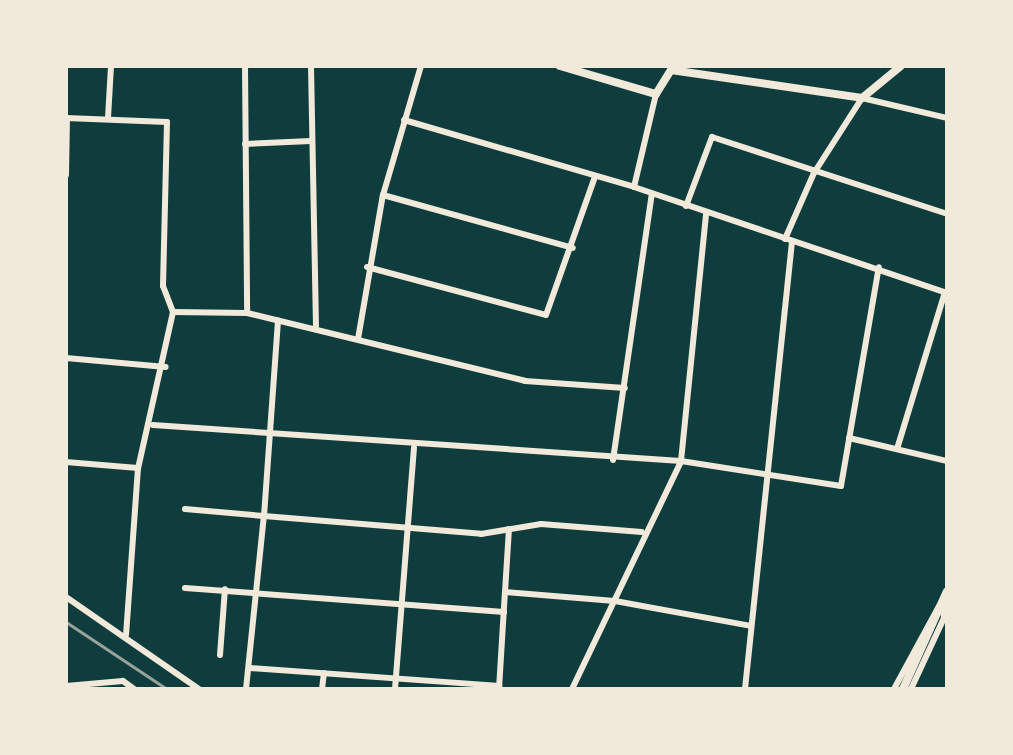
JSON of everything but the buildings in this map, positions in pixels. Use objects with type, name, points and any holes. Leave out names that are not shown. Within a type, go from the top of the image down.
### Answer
[{"type":"street","points":[[108,118],[111,66]]},
{"type":"street","points":[[245,66],[247,313]]},
{"type":"street","points":[[311,66],[316,326]]},
{"type":"street","points":[[358,339],[367,267],[383,195],[421,66]]},
{"type":"street","points":[[560,66],[656,94]]},
{"type":"street","points":[[745,689],[788,240],[814,173],[862,98],[901,66]]},
{"type":"street","points":[[634,187],[656,94],[672,68],[862,98],[947,118]]},
{"type":"street","points":[[66,175],[67,118],[167,122],[163,286],[173,312],[166,367],[153,425],[138,468],[126,635]]},
{"type":"street","points":[[404,120],[634,187],[946,292],[897,449]]},
{"type":"street","points":[[686,206],[712,137],[814,173],[947,214]]},
{"type":"street","points":[[245,144],[311,141]]},
{"type":"street","points":[[367,267],[546,315],[573,248],[595,177]]},
{"type":"street","points":[[613,460],[652,194]]},
{"type":"street","points":[[383,195],[573,248]]},
{"type":"street","points":[[572,689],[615,601],[642,532],[681,461],[706,213]]},
{"type":"street","points":[[153,425],[414,448],[681,461],[841,486],[879,267]]},
{"type":"street","points":[[173,312],[247,313],[316,326],[525,381],[625,388]]},
{"type":"street","points":[[246,689],[273,437],[278,321]]},
{"type":"street","points":[[66,358],[166,367]]},
{"type":"street","points":[[849,438],[947,461]]},
{"type":"street","points":[[395,689],[414,448]]},
{"type":"street","points":[[66,462],[138,468]]},
{"type":"street","points":[[185,509],[408,529],[509,529],[541,524],[642,532]]},
{"type":"street","points":[[250,668],[499,688],[509,529]]},
{"type":"street","points":[[185,588],[255,590],[504,612]]},
{"type":"street","points":[[220,655],[225,589]]},
{"type":"street","points":[[911,689],[944,618],[947,591]]},
{"type":"street","points":[[505,592],[615,601],[751,626]]},
{"type":"street","points":[[66,597],[126,635],[199,689]]},
{"type":"street","points":[[894,689],[934,608],[945,605]]},
{"type":"street","points":[[903,689],[945,605]]},
{"type":"street","points":[[322,689],[324,673]]},
{"type":"street","points":[[66,686],[123,681],[134,689]]},
{"type":"railway","points":[[66,622],[167,689]]}]
